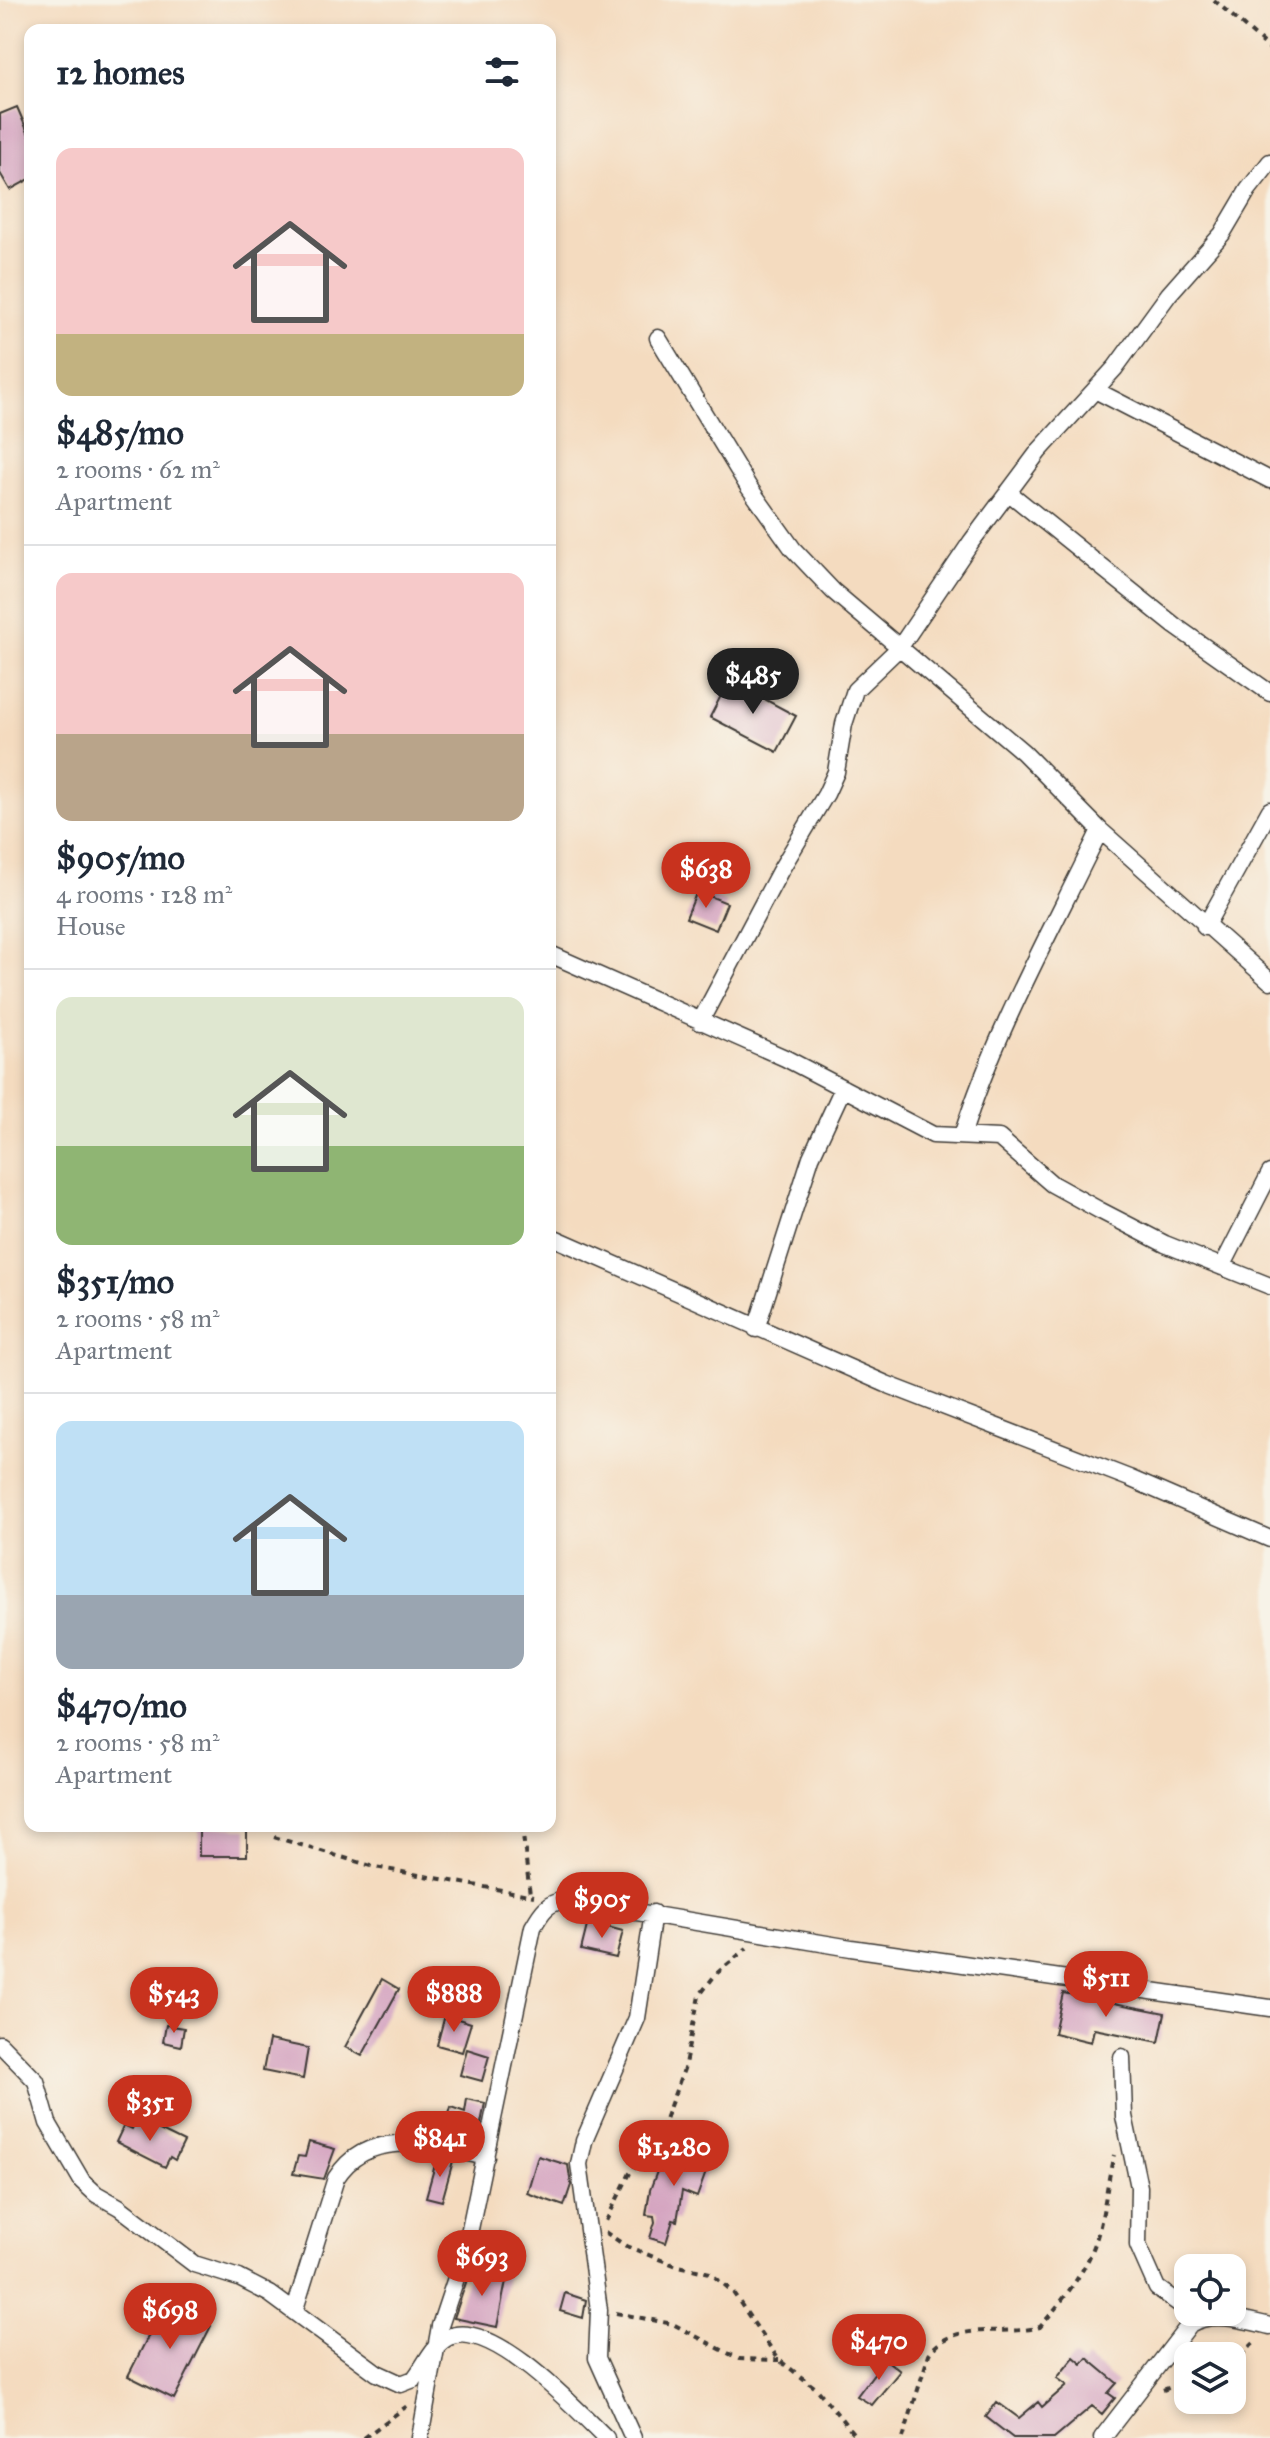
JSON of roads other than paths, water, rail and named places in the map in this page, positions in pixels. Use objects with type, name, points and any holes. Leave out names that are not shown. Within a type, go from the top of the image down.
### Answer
[{"type":"street","points":[[700,1022],[836,772],[844,724],[855,690],[900,647],[1039,451],[1095,390],[1222,234],[1248,190],[1270,162]]},
{"type":"street","points":[[658,338],[748,486],[793,549],[833,591],[1023,752],[1100,830],[1205,927],[1270,981]]},
{"type":"street","points":[[1095,390],[1270,480]]},
{"type":"street","points":[[1008,492],[1175,626],[1270,693]]},
{"type":"street","points":[[1205,927],[1270,810]]},
{"type":"street","points":[[962,1136],[982,1075],[1019,992],[1100,830]]},
{"type":"street","points":[[556,957],[843,1088],[933,1135],[999,1138],[1052,1184],[1165,1244],[1270,1286]]},
{"type":"street","points":[[756,1329],[811,1157],[843,1088]]},
{"type":"street","points":[[1222,1267],[1270,1173]]},
{"type":"street","points":[[556,1239],[756,1329],[1270,1539]]},
{"type":"street","points":[[420,2438],[445,2308],[466,2248],[533,1927],[552,1902],[565,1900],[866,1950],[1270,2008]]},
{"type":"street","points":[[633,2438],[597,2358],[599,2310],[594,2226],[579,2164],[584,2141],[637,2018],[653,1913]]},
{"type":"street","points":[[0,2044],[36,2081],[48,2123],[82,2181],[194,2264],[239,2278],[294,2312],[377,2373],[395,2382],[414,2379],[445,2339],[461,2334],[482,2340],[523,2361],[606,2438]]},
{"type":"street","points":[[1122,2057],[1124,2116],[1139,2187],[1138,2245],[1157,2288],[1174,2300]]},
{"type":"street","points":[[294,2312],[336,2178],[344,2165],[359,2154],[400,2142],[486,2157]]},
{"type":"street","points":[[1102,2438],[1188,2326]]},
{"type":"street","points":[[1246,2326],[1266,2332]]}]
